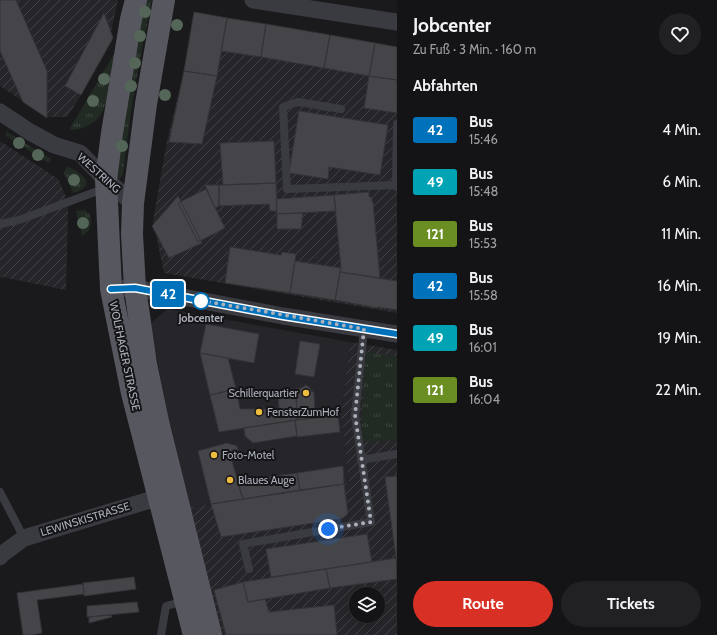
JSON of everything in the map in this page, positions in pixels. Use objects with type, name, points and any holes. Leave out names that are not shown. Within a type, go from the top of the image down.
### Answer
[{"type":"main road","name":"WOLFHAGER STRASSE","points":[[136,0],[112,133],[106,184],[111,289],[132,393],[168,494],[211,635]]},
{"type":"main road","name":"WOLFHAGER STRASSE","points":[[164,0],[146,104],[133,203],[132,234],[135,288],[146,364],[159,426],[168,494],[186,601],[194,635]]},
{"type":"street","points":[[253,0],[397,22]]},
{"type":"street","name":"WESTRING","points":[[0,112],[30,132],[54,145],[80,153],[106,184],[133,203]]},
{"type":"street","points":[[111,289],[135,288],[283,316],[397,334]]},
{"type":"street","name":"LEWINSKISTRASSE","points":[[0,557],[24,538],[168,494]]},
{"type":"lane","points":[[341,109],[298,102],[283,106],[287,189],[396,186],[397,124]]},
{"type":"lane","points":[[0,224],[19,220],[106,184]]},
{"type":"lane","points":[[249,569],[243,544],[371,522],[355,415],[364,329]]},
{"type":"lane","points":[[361,460],[397,454]]},
{"type":"lane","points":[[0,492],[24,538]]},
{"type":"lane","points":[[161,635],[166,606],[186,601]]},
{"type":"shaded area","points":[[0,0],[118,0],[111,32],[113,38],[67,117],[47,117],[0,86]]},
{"type":"shaded area","points":[[194,12],[397,47],[397,313],[164,273],[153,221],[167,141],[184,71]]},
{"type":"shaded area","points":[[0,141],[58,179],[65,194],[68,211],[66,290],[2,277],[0,279]]},
{"type":"shaded area","points":[[167,309],[350,342],[341,415],[349,483],[186,508],[150,324]]},
{"type":"shaded area","points":[[350,342],[397,350],[397,635],[221,635],[186,508],[349,483],[341,415]]},
{"type":"green space","points":[[144,0],[152,0],[143,41],[129,125],[123,174],[119,180],[117,180],[121,132]]},
{"type":"green space","points":[[114,54],[109,91],[102,113],[94,122],[84,127],[71,130],[70,128]]},
{"type":"green space","points":[[6,131],[51,158],[49,163],[6,136]]},
{"type":"green space","points":[[67,166],[78,172],[85,180],[85,187],[81,190],[73,193],[64,173]]},
{"type":"green space","points":[[84,210],[90,215],[91,223],[86,234],[82,236],[76,211]]},
{"type":"green space","points":[[366,352],[397,356],[397,440],[360,442]]},
{"type":"building","points":[[0,0],[16,0],[47,71],[47,118],[23,102],[0,51]]},
{"type":"building","points":[[194,12],[227,18],[217,76],[184,71]]},
{"type":"building","points":[[104,13],[113,38],[81,95],[65,86]]},
{"type":"building","points":[[227,18],[266,24],[261,57],[221,51]]},
{"type":"building","points":[[266,24],[330,35],[324,68],[261,57]]},
{"type":"building","points":[[330,35],[375,43],[369,76],[324,68]]},
{"type":"building","points":[[375,43],[397,47],[397,80],[369,76]]},
{"type":"building","points":[[184,71],[217,76],[202,144],[169,142]]},
{"type":"building","points":[[369,76],[397,80],[397,113],[364,108]]},
{"type":"building","points":[[299,111],[388,125],[380,175],[329,167],[328,179],[289,173]]},
{"type":"building","points":[[274,141],[276,183],[223,185],[220,143]]},
{"type":"building","points":[[276,183],[277,211],[270,211],[269,204],[219,206],[219,185]]},
{"type":"building","points":[[205,185],[219,185],[219,206],[215,208]]},
{"type":"building","points":[[206,189],[225,228],[198,242],[178,203]]},
{"type":"building","points":[[369,192],[369,197],[372,197],[373,202],[380,278],[340,272],[341,268],[334,195]]},
{"type":"building","points":[[334,195],[336,211],[277,214],[276,199]]},
{"type":"building","points":[[178,196],[202,243],[169,258],[152,226]]},
{"type":"building","points":[[303,213],[301,229],[277,229],[277,214]]},
{"type":"building","points":[[230,247],[281,255],[282,252],[296,254],[290,293],[225,283]]},
{"type":"building","points":[[295,261],[341,268],[335,300],[290,293]]},
{"type":"building","points":[[340,272],[397,281],[397,310],[377,308],[335,300]]},
{"type":"building","points":[[206,324],[259,334],[254,363],[200,353]]},
{"type":"building","points":[[300,341],[320,344],[314,377],[295,374]]},
{"type":"building","points":[[200,353],[228,358],[236,389],[210,395]]},
{"type":"building","points":[[306,385],[311,391],[314,392],[315,418],[297,420],[296,389]]},
{"type":"building","points":[[236,389],[240,409],[279,409],[278,390],[296,390],[297,420],[219,432],[210,395]]},
{"type":"building","points":[[338,415],[340,432],[297,437],[295,420]]},
{"type":"building","points":[[295,420],[297,436],[253,443],[245,436],[244,428]]},
{"type":"building","points":[[227,443],[237,446],[239,455],[231,458],[243,499],[211,504],[198,451]]},
{"type":"building","points":[[343,466],[344,484],[300,490],[297,473]]},
{"type":"building","points":[[297,473],[300,490],[243,499],[237,481]]},
{"type":"building","points":[[397,476],[397,558],[396,558],[385,477]]},
{"type":"building","points":[[344,484],[348,514],[341,519],[221,537],[211,504]]},
{"type":"building","points":[[367,534],[372,562],[271,577],[266,549]]},
{"type":"building","points":[[396,558],[397,579],[330,588],[326,569]]},
{"type":"building","points":[[326,569],[330,588],[248,602],[243,582]]},
{"type":"building","points":[[134,577],[136,589],[84,596],[83,583]]},
{"type":"building","points":[[243,582],[248,602],[265,599],[269,612],[334,605],[337,635],[226,635],[214,590]]},
{"type":"building","points":[[83,584],[84,594],[37,600],[42,633],[23,635],[17,593]]},
{"type":"building","points":[[137,602],[139,612],[87,617],[87,606]]},
{"type":"building","points":[[111,615],[112,617],[89,623],[89,617]]},
{"type":"bus line","name":"42","points":[[111,289],[135,288],[283,316],[397,334]]},
{"type":"place","name":"Jobcenter","points":[[201,301]]},
{"type":"place","name":"Schillerquartier","points":[[306,393]]},
{"type":"place","name":"FensterZumHof","points":[[259,412]]},
{"type":"place","name":"Foto-Motel","points":[[214,455]]},
{"type":"place","name":"Blaues Auge","points":[[230,480]]},
{"type":"route","points":[[201,301],[198,300],[364,329],[355,415],[371,522],[328,529]]}]
